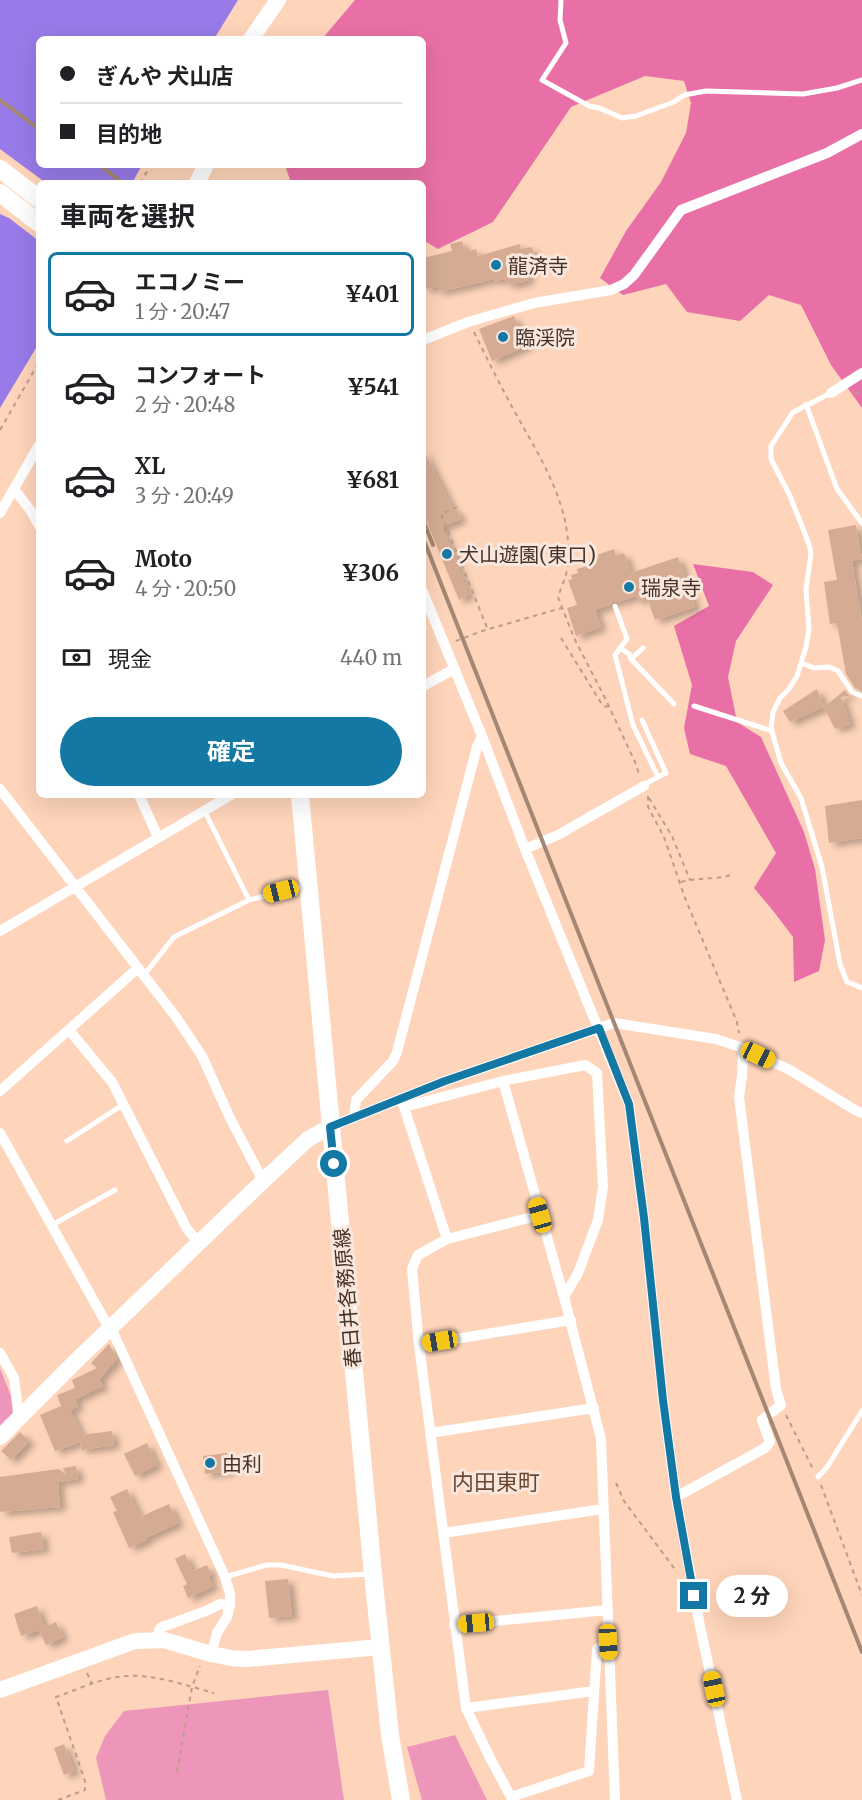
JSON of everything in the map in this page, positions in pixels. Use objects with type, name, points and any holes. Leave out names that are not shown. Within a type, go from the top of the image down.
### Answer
[{"type":"main road","points":[[0,169],[36,197]]},
{"type":"main road","points":[[0,193],[36,221]]},
{"type":"main road","name":"春日井各務原線","points":[[300,798],[373,1574],[390,1735],[401,1800]]},
{"type":"street","points":[[254,36],[278,0]]},
{"type":"street","points":[[426,338],[468,322],[534,303],[611,291],[634,275],[681,210],[827,153],[862,134]]},
{"type":"street","points":[[831,393],[862,373]]},
{"type":"street","points":[[0,513],[36,450]]},
{"type":"street","points":[[14,489],[35,509]]},
{"type":"street","points":[[426,599],[629,1104],[676,1497],[694,1596],[737,1800]]},
{"type":"street","points":[[426,684],[454,669]]},
{"type":"street","points":[[354,1117],[356,1100],[393,1061],[397,1052],[477,747],[482,736]]},
{"type":"street","points":[[525,849],[558,835],[644,786]]},
{"type":"street","points":[[0,789],[176,1017],[202,1056],[230,1119],[263,1181]]},
{"type":"street","points":[[140,798],[158,837]]},
{"type":"street","points":[[0,931],[226,798]]},
{"type":"street","points":[[0,1091],[69,1030],[141,972]]},
{"type":"street","points":[[402,1103],[445,1081],[614,1023],[716,1038],[790,1070],[862,1113]]},
{"type":"street","points":[[69,1030],[112,1082],[187,1229],[199,1243]]},
{"type":"street","points":[[676,1497],[765,1448],[770,1442],[762,1420],[781,1405],[776,1389],[739,1097],[742,1048]]},
{"type":"street","points":[[0,1437],[308,1140],[354,1117],[402,1103],[585,1065],[597,1073],[603,1187],[598,1220],[578,1274],[564,1297]]},
{"type":"street","points":[[503,1081],[571,1320],[601,1439],[615,1800]]},
{"type":"street","points":[[402,1103],[447,1239]]},
{"type":"street","points":[[0,1133],[111,1328],[225,1577],[230,1593],[230,1605],[227,1617],[206,1658]]},
{"type":"street","points":[[540,1215],[447,1239],[418,1255],[412,1269],[419,1345],[466,1708],[512,1797],[589,1772],[597,1649],[608,1642]]},
{"type":"street","points":[[419,1345],[571,1320]]},
{"type":"street","points":[[0,1353],[14,1378],[19,1417]]},
{"type":"street","points":[[430,1433],[594,1408]]},
{"type":"street","points":[[443,1533],[603,1509]]},
{"type":"street","points":[[158,1640],[159,1630],[162,1628],[220,1604],[230,1605]]},
{"type":"street","points":[[454,1625],[608,1610]]},
{"type":"street","points":[[0,1689],[135,1641],[164,1640],[206,1658],[266,1658],[381,1647]]},
{"type":"street","points":[[466,1708],[594,1691]]},
{"type":"lane","points":[[561,0],[560,20],[566,43],[542,80],[589,106],[622,118],[636,116],[674,102],[684,95],[706,91],[803,94],[837,88],[862,80]]},
{"type":"lane","points":[[831,393],[793,412],[771,446],[771,459],[790,496],[811,553],[806,589],[808,629],[802,663],[789,689],[780,698],[773,712],[772,731],[781,763],[801,798],[822,867],[840,964],[848,981],[862,988]]},
{"type":"lane","points":[[806,404],[837,489],[862,523]]},
{"type":"lane","points":[[615,606],[627,639],[615,655],[633,725],[658,777]]},
{"type":"lane","points":[[620,648],[629,654],[674,704]]},
{"type":"lane","points":[[631,658],[643,648]]},
{"type":"lane","points":[[802,663],[814,668],[829,667],[838,671],[852,692],[862,696]]},
{"type":"lane","points":[[694,706],[772,731]]},
{"type":"lane","points":[[642,720],[666,773],[644,786]]},
{"type":"lane","points":[[204,810],[249,900]]},
{"type":"lane","points":[[141,972],[174,937],[249,900],[309,886]]},
{"type":"lane","points":[[68,1141],[124,1104]]},
{"type":"lane","points":[[52,1225],[115,1190]]},
{"type":"lane","points":[[818,1477],[827,1467],[862,1411]]},
{"type":"lane","points":[[225,1577],[267,1565],[281,1565],[333,1576],[373,1574]]},
{"type":"path","points":[[468,322],[546,467],[561,503],[568,535],[566,575],[558,597],[574,638],[610,707],[635,762],[648,798],[672,836],[690,880]]},
{"type":"path","points":[[0,430],[36,367]]},
{"type":"path","points":[[457,507],[441,514],[488,630]]},
{"type":"path","points":[[445,645],[562,608]]},
{"type":"path","points":[[561,638],[603,706],[610,707]]},
{"type":"path","points":[[648,798],[648,807],[664,837],[680,883],[737,1022],[742,1048]]},
{"type":"path","points":[[680,883],[720,878],[731,874]]},
{"type":"path","points":[[781,1405],[818,1477],[862,1595]]},
{"type":"path","points":[[615,1480],[624,1501],[694,1596]]},
{"type":"path","points":[[177,1772],[192,1687],[206,1658]]},
{"type":"path","points":[[86,1669],[92,1684]]},
{"type":"path","points":[[58,1800],[85,1790],[85,1781],[56,1697],[105,1680],[129,1675],[148,1677],[214,1693]]},
{"type":"shaded area","points":[[0,0],[238,0],[216,36],[36,36],[36,168],[140,168],[134,180],[36,180],[36,348],[0,408]]},
{"type":"shaded area","points":[[355,0],[862,0],[862,408],[831,365],[801,305],[769,295],[740,321],[687,312],[666,284],[623,295],[600,278],[626,231],[661,182],[686,133],[691,103],[684,81],[645,76],[571,107],[493,222],[438,249],[426,242],[426,180],[290,180],[286,168],[426,168],[426,36],[325,36]]},
{"type":"shaded area","points":[[693,564],[753,572],[773,585],[736,641],[728,677],[737,722],[761,737],[804,832],[815,869],[825,940],[819,971],[794,982],[793,937],[754,888],[776,853],[726,766],[690,754],[684,728],[692,685],[674,626],[709,606]]},
{"type":"shaded area","points":[[0,1368],[11,1396],[13,1418],[0,1431]]},
{"type":"shaded area","points":[[328,1690],[344,1800],[106,1800],[96,1758],[105,1736],[124,1711]]},
{"type":"shaded area","points":[[455,1735],[487,1800],[422,1800],[407,1747]]},
{"type":"pier","points":[[0,149],[42,180],[36,180],[36,239],[0,214]]},
{"type":"building","name":"龍済寺","points":[[462,241],[465,252],[476,249],[478,256],[520,244],[521,249],[532,247],[537,266],[526,269],[529,280],[511,285],[506,284],[505,279],[494,281],[494,279],[439,292],[438,287],[426,289],[426,257],[452,251],[450,244]]},
{"type":"building","name":"臨渓院","points":[[514,316],[527,346],[492,361],[479,329]]},
{"type":"building","name":"犬山遊園(東口)","points":[[426,455],[454,511],[457,510],[461,519],[442,527],[469,595],[459,600],[426,520]]},
{"type":"building","points":[[856,525],[862,559],[852,561],[862,622],[862,691],[855,688],[846,674],[837,623],[830,624],[824,582],[837,580],[828,530]]},
{"type":"building","name":"瑞泉寺","points":[[614,549],[616,556],[624,553],[631,573],[678,557],[695,607],[655,620],[647,598],[638,601],[636,596],[618,602],[614,601],[610,605],[595,610],[601,627],[576,636],[567,608],[577,605],[568,580],[572,579],[571,575],[578,573],[577,569],[594,564],[591,557]]},
{"type":"building","points":[[817,689],[824,707],[790,722],[783,711]]},
{"type":"building","points":[[845,690],[849,696],[841,697],[850,724],[835,729],[824,707]]},
{"type":"building","points":[[862,800],[862,838],[829,843],[825,806]]},
{"type":"building","points":[[109,1344],[117,1359],[99,1379],[103,1386],[75,1399],[78,1407],[70,1410],[82,1435],[112,1431],[114,1445],[81,1450],[80,1442],[55,1451],[40,1415],[61,1406],[57,1395],[75,1388],[72,1380],[97,1368],[91,1363]]},
{"type":"building","points":[[20,1432],[29,1441],[11,1460],[1,1451]]},
{"type":"building","points":[[147,1443],[157,1465],[135,1476],[124,1454]]},
{"type":"building","points":[[227,1453],[229,1471],[205,1474],[203,1456]]},
{"type":"building","points":[[76,1466],[78,1479],[58,1482],[60,1507],[0,1512],[0,1477],[59,1469],[67,1476],[63,1468]]},
{"type":"building","points":[[127,1489],[140,1517],[169,1504],[178,1523],[129,1548],[113,1512],[117,1511],[110,1497]]},
{"type":"building","points":[[41,1532],[44,1549],[12,1553],[9,1537]]},
{"type":"building","points":[[185,1554],[193,1571],[207,1565],[211,1575],[208,1576],[213,1586],[188,1598],[183,1586],[187,1584],[175,1559]]},
{"type":"building","points":[[288,1579],[292,1616],[269,1618],[265,1581]]},
{"type":"building","points":[[37,1606],[44,1627],[56,1622],[63,1637],[46,1645],[39,1630],[21,1636],[14,1614]]},
{"type":"building","points":[[64,1744],[74,1771],[64,1775],[54,1748]]},
{"type":"railway","points":[[0,100],[36,127]]},
{"type":"railway","points":[[103,168],[119,180]]},
{"type":"railway","points":[[426,528],[433,545]]},
{"type":"railway","points":[[426,546],[862,1652]]},
{"type":"place","name":"龍済寺","points":[[496,265]]},
{"type":"place","name":"臨渓院","points":[[503,337]]},
{"type":"place","name":"犬山遊園(東口)","points":[[447,554]]},
{"type":"place","name":"瑞泉寺","points":[[629,587]]},
{"type":"place","name":"由利","points":[[210,1463]]},
{"type":"district","name":"内田東町","points":[[496,1482]]},
{"type":"route","points":[[334,1164],[330,1127],[445,1081],[599,1028],[629,1104],[644,1218],[663,1400],[676,1497],[694,1596]]}]
